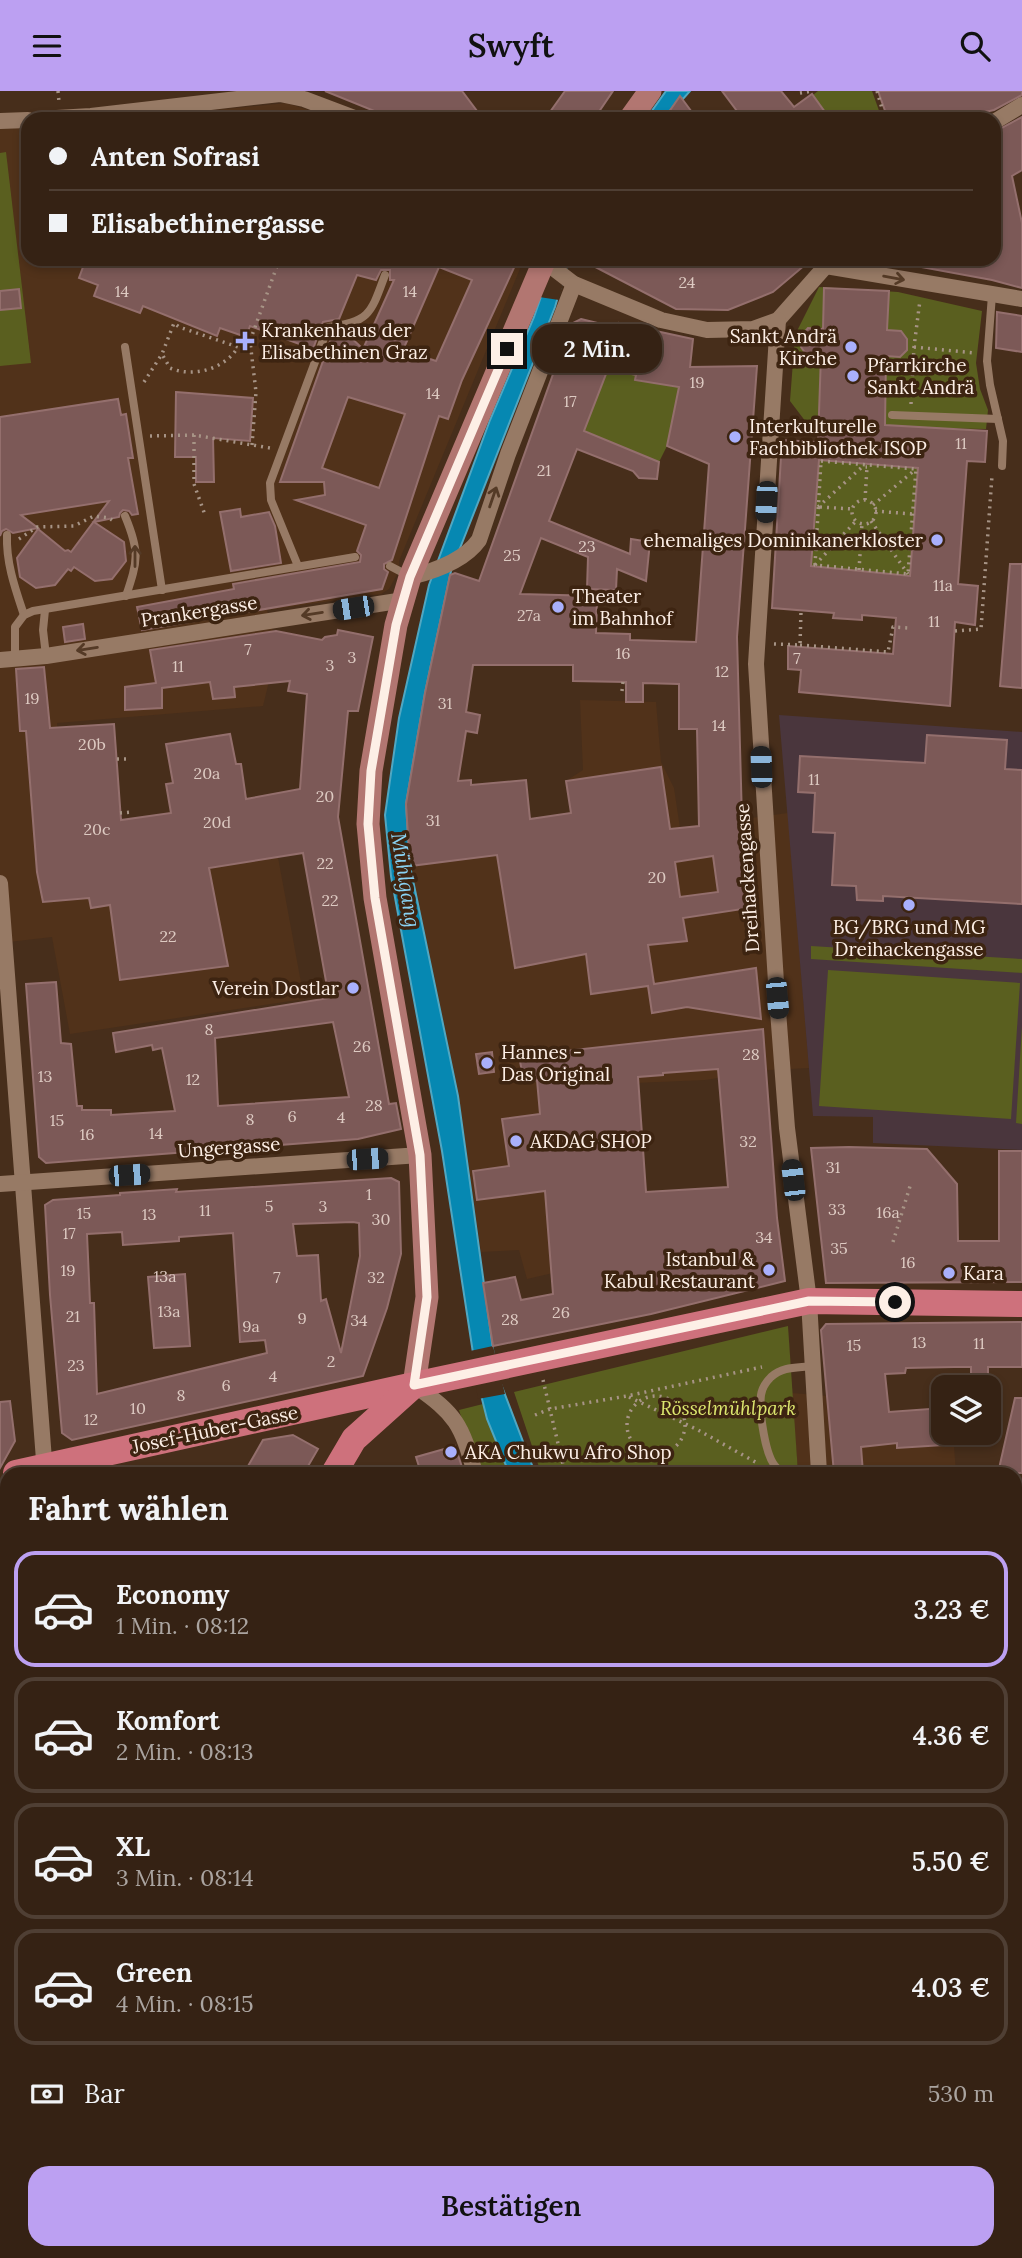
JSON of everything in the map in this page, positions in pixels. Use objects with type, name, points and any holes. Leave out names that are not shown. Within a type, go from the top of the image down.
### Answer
[{"type":"main road","points":[[635,112],[650,91]]},
{"type":"main road","points":[[338,1467],[355,1439],[414,1385],[427,1297],[420,1155],[375,898],[368,824],[371,771],[396,625],[404,600],[421,575],[544,266]]},
{"type":"main road","name":"Josef-Huber-Gasse","points":[[62,1467],[414,1385],[809,1301],[1022,1304]]},
{"type":"street","points":[[124,112],[280,94],[304,99],[338,112]]},
{"type":"street","points":[[1001,118],[1022,105]]},
{"type":"street","points":[[0,121],[21,120]]},
{"type":"street","points":[[551,266],[570,281],[661,320],[707,330],[753,329],[778,320],[826,266]]},
{"type":"street","points":[[844,266],[1022,299]]},
{"type":"street","points":[[421,575],[472,550],[479,540],[570,281]]},
{"type":"street","name":"Dreihackengasse","points":[[778,320],[756,664],[762,793],[779,1027],[787,1128],[809,1301],[819,1467]]},
{"type":"street","name":"Prankergasse","points":[[8,659],[46,656],[404,600]]},
{"type":"street","points":[[0,883],[45,1467]]},
{"type":"street","name":"Ungergasse","points":[[0,1184],[420,1155]]},
{"type":"street","points":[[414,1385],[444,1406],[463,1432],[473,1467]]},
{"type":"lane","points":[[298,566],[271,500],[270,483],[328,327],[354,324],[369,313],[385,275]]},
{"type":"lane","points":[[992,295],[988,352],[990,385],[1003,440],[1002,466]]},
{"type":"lane","points":[[125,347],[162,590]]},
{"type":"lane","points":[[892,415],[998,419]]},
{"type":"lane","points":[[126,518],[134,537],[137,563],[126,596]]},
{"type":"lane","points":[[7,535],[12,578],[24,615]]},
{"type":"lane","points":[[8,659],[15,627],[24,615],[355,557]]},
{"type":"lane","points":[[390,566],[421,575]]},
{"type":"lane","points":[[45,610],[43,630],[46,656]]},
{"type":"lane","points":[[775,1467],[766,1449],[761,1397],[764,1386],[780,1371],[812,1366]]},
{"type":"path","points":[[800,93],[813,91]]},
{"type":"path","points":[[877,91],[883,112]]},
{"type":"path","points":[[252,445],[256,392],[250,341],[277,266]]},
{"type":"path","points":[[910,415],[914,347],[921,294]]},
{"type":"path","points":[[133,399],[162,354],[174,323],[238,347],[228,361],[188,374],[170,368],[162,354]]},
{"type":"path","points":[[914,347],[988,352]]},
{"type":"path","points":[[888,362],[914,363]]},
{"type":"path","points":[[194,435],[194,484],[205,515]]},
{"type":"path","points":[[139,437],[194,435],[283,449]]},
{"type":"path","points":[[815,565],[821,461],[916,469]]},
{"type":"path","points":[[865,500],[867,466]]},
{"type":"path","points":[[818,507],[862,467],[867,466]]},
{"type":"path","points":[[955,631],[981,629],[992,472],[1002,466]]},
{"type":"path","points":[[873,505],[916,469]]},
{"type":"path","points":[[908,575],[916,469]]},
{"type":"path","points":[[865,500],[873,505],[875,511],[871,521],[856,521],[852,509],[858,502],[865,500]]},
{"type":"path","points":[[818,507],[852,509]]},
{"type":"path","points":[[875,511],[912,514]]},
{"type":"path","points":[[7,545],[37,527],[74,526],[94,516],[109,518],[119,523],[126,518]]},
{"type":"path","points":[[815,565],[856,521]]},
{"type":"path","points":[[871,521],[908,575]]},
{"type":"path","points":[[859,569],[862,523]]},
{"type":"path","points":[[815,565],[908,575]]},
{"type":"path","points":[[800,645],[801,611]]},
{"type":"path","points":[[768,643],[888,652],[893,627],[909,628]]},
{"type":"path","points":[[622,691],[623,682]]},
{"type":"path","points":[[117,759],[129,759]]},
{"type":"path","points":[[120,813],[133,812]]},
{"type":"path","points":[[893,1242],[912,1182]]},
{"type":"path","points":[[535,1415],[550,1409],[627,1396],[763,1367]]},
{"type":"path","points":[[543,1380],[564,1467]]},
{"type":"path","points":[[656,1395],[673,1401],[680,1408],[685,1424],[684,1434],[673,1449],[665,1453],[647,1453],[632,1443],[626,1425],[628,1416],[639,1401],[656,1395]]},
{"type":"path","points":[[627,1396],[760,1465],[771,1467]]},
{"type":"shaded area","points":[[286,103],[315,112],[196,112]]},
{"type":"shaded area","name":"Krankenhaus der Elisabethinen Graz","points":[[21,128],[21,266],[521,266],[399,561],[399,571],[389,589],[381,594],[267,610],[273,631],[273,665],[263,706],[57,723],[65,861],[273,830],[304,999],[70,1034],[52,937],[0,943],[0,129]]},
{"type":"shaded area","points":[[580,700],[656,702],[661,762],[674,788],[680,828],[788,813],[809,1068],[769,1070],[705,1080],[588,1085],[605,1261],[527,1279],[519,1250],[481,1252],[458,1096],[410,865],[464,858],[571,813],[566,781],[583,770]]},
{"type":"shaded area","name":"BG/BRG und MG Dreihackengasse","points":[[779,715],[1022,732],[1022,1150],[873,1143],[873,1117],[813,1116]]},
{"type":"shaded area","points":[[887,1390],[889,1412],[931,1409],[931,1445],[954,1445],[956,1467],[798,1467],[792,1393],[828,1396]]},
{"type":"green space","points":[[818,91],[872,91],[880,112],[820,112],[813,95]]},
{"type":"green space","points":[[6,152],[31,363],[0,366],[0,153]]},
{"type":"green space","points":[[819,287],[898,292],[982,311],[976,363],[980,389],[988,410],[986,429],[809,426],[790,401],[795,335]]},
{"type":"green space","points":[[639,357],[636,380],[679,387],[667,446],[659,462],[584,431],[607,369],[612,370]]},
{"type":"green space","points":[[819,460],[918,468],[910,576],[811,566]]},
{"type":"green space","points":[[811,946],[1022,959],[1022,973],[811,959]]},
{"type":"green space","points":[[828,970],[1020,983],[1011,1119],[819,1106]]},
{"type":"green space","points":[[1022,1026],[1022,1124],[1016,1123]]},
{"type":"green space","name":"Rösselmühlpark","points":[[788,1326],[798,1467],[539,1467],[514,1392]]},
{"type":"green space","points":[[483,1404],[507,1467],[477,1467],[459,1410]]},
{"type":"water","points":[[666,91],[690,91],[683,99],[680,97],[669,112],[651,112]]},
{"type":"water","name":"Mühlgang","points":[[552,266],[567,266],[555,307],[451,571],[425,693],[406,804],[410,866],[458,1096],[496,1371],[533,1467],[507,1467],[487,1419],[477,1379],[442,1151],[391,876],[385,815],[399,718],[429,585],[490,420],[534,317]]},
{"type":"pier","points":[[550,266],[567,266],[559,300],[539,297]]},
{"type":"pier","points":[[493,1346],[505,1394],[478,1399],[470,1351]]},
{"type":"building","points":[[325,91],[462,91],[478,112],[377,112]]},
{"type":"building","points":[[565,91],[613,91],[599,112],[550,112]]},
{"type":"building","points":[[722,91],[781,91],[794,107],[812,94],[825,112],[738,112]]},
{"type":"building","points":[[878,91],[1022,91],[1022,95],[985,112],[886,112]]},
{"type":"building","points":[[680,96],[692,112],[669,112]]},
{"type":"building","points":[[1022,117],[1022,170],[1012,176],[1022,223],[1022,288],[921,267],[1001,266],[1001,128]]},
{"type":"building","points":[[83,266],[515,266],[462,380],[448,419],[439,416],[392,560],[384,564],[384,569],[388,572],[382,589],[142,630],[137,607],[234,589],[233,584],[360,562],[361,555],[357,551],[366,525],[296,500],[325,495],[324,482],[280,482],[333,333],[344,331],[363,349],[394,280],[390,280],[390,270],[381,270],[376,280],[357,275],[339,319],[323,322],[313,349],[250,326],[246,337],[220,328],[217,336],[143,306],[140,313],[94,296],[98,285],[79,278]],"holes":[[[439,267],[472,280],[436,361],[403,350]],[[348,397],[405,414],[379,488],[322,468]]]},
{"type":"building","points":[[593,266],[804,266],[773,292],[728,310],[676,309]]},
{"type":"building","name":"ehemaliges Dominikanerkloster","points":[[824,288],[889,291],[887,330],[901,331],[907,339],[907,350],[900,357],[886,356],[885,425],[987,431],[985,462],[967,461],[958,584],[978,586],[975,625],[955,622],[950,706],[799,692],[801,670],[788,669],[788,646],[893,654],[896,618],[862,615],[862,620],[833,618],[834,613],[772,608],[782,440],[818,442],[821,355],[806,354],[801,347],[801,336],[808,328],[823,329]],"holes":[[[819,460],[918,468],[910,576],[811,566]]]},
{"type":"building","points":[[19,289],[21,308],[0,310],[0,291]]},
{"type":"building","points":[[997,312],[1022,316],[1022,352],[996,348]]},
{"type":"building","points":[[581,319],[618,328],[619,323],[693,339],[690,367],[757,366],[737,637],[742,820],[739,821],[749,908],[683,918],[687,941],[648,945],[654,984],[756,968],[761,1019],[687,1007],[652,1013],[648,986],[591,994],[586,954],[515,968],[497,855],[410,866],[406,804],[425,693],[450,575],[455,573],[479,581],[571,324]],"holes":[[[608,369],[636,375],[635,380],[679,387],[667,446],[709,464],[696,642],[630,640],[630,634],[596,633],[597,596],[520,594],[541,538],[588,557],[587,589],[616,590],[617,569],[646,581],[650,542],[631,539],[630,554],[549,521],[577,449],[633,471],[639,478],[657,479],[659,462],[584,431]],[[473,665],[573,665],[573,681],[626,682],[626,702],[643,702],[643,683],[679,684],[679,729],[697,729],[699,826],[670,829],[661,767],[566,781],[571,813],[530,819],[526,780],[471,785],[471,780],[458,781],[466,731],[477,733],[480,715],[466,712]],[[713,856],[718,892],[680,897],[675,862]]]},
{"type":"building","points":[[176,392],[253,398],[250,441],[213,438],[214,482],[196,482],[196,457],[175,457]]},
{"type":"building","points":[[118,399],[121,415],[126,414],[133,458],[128,458],[138,514],[132,515],[123,510],[119,517],[94,522],[124,542],[126,561],[112,579],[95,581],[74,567],[71,571],[68,569],[55,585],[36,588],[20,577],[17,558],[38,529],[65,551],[71,552],[109,501],[21,515],[38,528],[13,533],[6,529],[0,536],[0,417]]},
{"type":"building","points":[[240,509],[241,517],[269,512],[275,526],[281,563],[231,571],[220,512]]},
{"type":"building","points":[[1010,564],[1022,564],[1022,688],[1000,686]]},
{"type":"building","points":[[83,624],[85,639],[65,642],[63,627]]},
{"type":"building","points":[[338,630],[373,637],[358,711],[348,711],[338,817],[389,1104],[396,1103],[401,1129],[358,1139],[46,1163],[39,1157],[26,984],[56,982],[61,1043],[71,1044],[77,1106],[82,1106],[82,1110],[111,1110],[111,1115],[175,1111],[162,1048],[153,1050],[152,1045],[116,1052],[113,1033],[329,998],[303,853],[209,868],[228,966],[120,980],[110,905],[91,908],[89,898],[43,902],[37,872],[26,731],[20,731],[16,669],[44,667],[50,728],[114,724],[121,820],[171,813],[166,784],[173,783],[166,744],[230,734],[236,764],[241,764],[246,799],[300,789],[307,694],[288,691],[290,681],[234,687],[235,697],[213,699],[210,682],[162,688],[162,708],[125,710],[125,687],[156,683],[150,650],[276,631],[322,640],[337,635]],"holes":[[[333,1022],[349,1097],[218,1106],[215,1038]]]},
{"type":"building","points":[[927,735],[1007,740],[1005,769],[1022,770],[1022,904],[883,896],[883,901],[857,900],[856,886],[832,885],[835,833],[813,832],[815,793],[798,792],[800,756],[925,763]]},
{"type":"building","points":[[763,1029],[777,1218],[785,1281],[651,1314],[493,1346],[483,1283],[515,1277],[521,1300],[553,1294],[545,1191],[477,1200],[473,1171],[509,1166],[502,1119],[540,1114],[537,1080],[524,1082],[519,1056]],"holes":[[[718,1069],[728,1187],[646,1192],[638,1077]]]},
{"type":"building","points":[[492,1052],[494,1072],[479,1074],[476,1054]]},
{"type":"building","points":[[811,1148],[927,1149],[957,1184],[958,1241],[999,1241],[999,1151],[1022,1151],[1022,1282],[826,1283]]},
{"type":"building","points":[[391,1178],[399,1182],[401,1254],[387,1308],[363,1376],[72,1440],[62,1433],[45,1205],[53,1200],[120,1193],[177,1189],[176,1192]],"holes":[[[359,1223],[360,1256],[341,1353],[326,1299],[321,1301],[318,1255],[297,1256],[293,1224]],[[122,1232],[123,1245],[233,1233],[240,1342],[265,1340],[267,1353],[97,1394],[94,1303],[90,1303],[87,1234]]]},
{"type":"building","points":[[185,1274],[190,1346],[154,1348],[148,1277]]},
{"type":"building","points":[[1022,1322],[1022,1367],[988,1367],[988,1374],[971,1374],[971,1367],[954,1367],[906,1368],[905,1373],[885,1374],[889,1412],[931,1409],[931,1445],[943,1445],[897,1448],[897,1443],[861,1447],[863,1467],[833,1467],[821,1330],[826,1324]]},
{"type":"building","points":[[1015,1398],[1022,1398],[1022,1467],[999,1467]]},
{"type":"building","points":[[10,1401],[15,1441],[1,1467],[0,1467],[0,1402]]},
{"type":"building","points":[[293,1435],[318,1449],[308,1467],[247,1467],[263,1440]]},
{"type":"building","points":[[455,1446],[462,1467],[419,1467],[416,1457]]},
{"type":"place","name":"Krankenhaus der Elisabethinen Graz","points":[[245,341]]},
{"type":"place","name":"Sankt Andrä Kirche","points":[[851,347]]},
{"type":"place","name":"Pfarrkirche Sankt Andrä","points":[[853,376]]},
{"type":"place","name":"Interkulturelle Fachbibliothek ISOP","points":[[735,437]]},
{"type":"place","name":"ehemaliges Dominikanerkloster","points":[[937,540]]},
{"type":"place","name":"Theater im Bahnhof","points":[[558,607]]},
{"type":"place","name":"BG/BRG und MG Dreihackengasse","points":[[909,905]]},
{"type":"place","name":"Verein Dostlar","points":[[353,988]]},
{"type":"place","name":"Hannes - Das Original","points":[[487,1063]]},
{"type":"place","name":"AKDAG SHOP","points":[[516,1141]]},
{"type":"place","name":"Istanbul & Kabul Restaurant","points":[[769,1270]]},
{"type":"place","name":"Kara","points":[[949,1273]]},
{"type":"place","name":"AKA Chukwu Afro Shop","points":[[451,1452]]},
{"type":"route","points":[[507,349],[410,577],[396,625],[371,771],[368,824],[375,898],[420,1155],[427,1297],[414,1385],[809,1301],[895,1302]]}]
